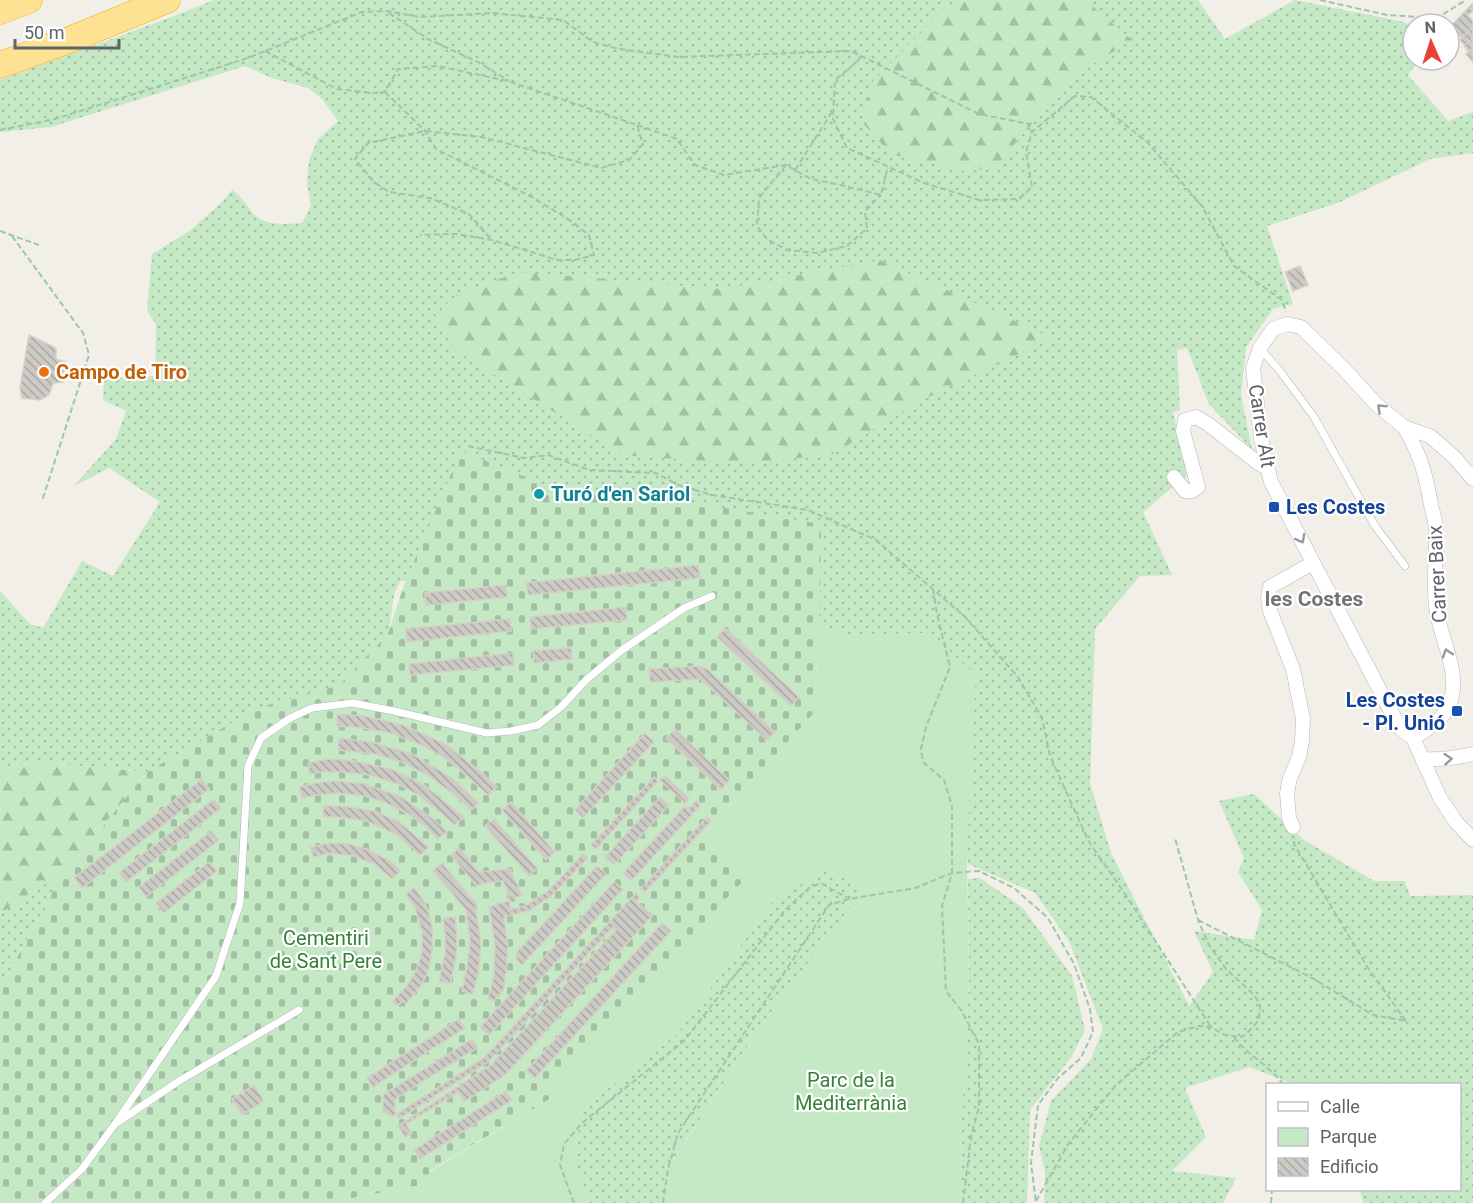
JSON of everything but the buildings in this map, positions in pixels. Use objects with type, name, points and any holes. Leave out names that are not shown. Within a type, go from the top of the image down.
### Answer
[{"type":"highway","points":[[0,11],[29,0]]},
{"type":"highway","points":[[0,65],[167,0]]},
{"type":"street","points":[[1260,348],[1273,329],[1288,324],[1301,327],[1377,405],[1404,427],[1430,436],[1473,479]]},
{"type":"street","name":"Carrer Alt","points":[[1260,348],[1253,368],[1258,422],[1271,482],[1396,721],[1402,730],[1413,738],[1440,798],[1456,822],[1473,840]]},
{"type":"street","points":[[1174,477],[1185,491],[1198,488],[1183,431],[1185,420],[1196,417],[1267,468]]},
{"type":"street","name":"Carrer Baix","points":[[1404,427],[1422,463],[1436,527],[1436,606],[1440,631],[1450,662],[1453,686],[1452,697],[1447,709],[1438,721],[1413,738]]},
{"type":"street","points":[[1422,463],[1426,451],[1439,449],[1447,451]]},
{"type":"street","points":[[1293,828],[1289,818],[1287,793],[1290,778],[1299,757],[1302,720],[1293,669],[1270,611],[1268,597],[1270,587],[1313,563]]},
{"type":"street","points":[[1422,759],[1456,758],[1473,754]]},
{"type":"lane","points":[[1260,348],[1314,417],[1375,526],[1405,566]]},
{"type":"lane","points":[[45,1203],[82,1169],[216,976],[240,903],[248,766],[261,738],[290,718],[312,708],[353,703],[487,733],[538,725],[561,707],[586,680],[622,650],[684,608],[712,596]]},
{"type":"lane","points":[[115,1124],[179,1081],[299,1010]]},
{"type":"path","points":[[1320,0],[1387,15],[1437,18],[1466,0]]},
{"type":"path","points":[[387,11],[428,39],[478,62],[512,83]]},
{"type":"path","points":[[0,130],[55,119],[248,58],[362,12],[387,11],[420,17],[493,13],[563,20],[593,42],[619,49],[679,57],[851,51],[979,114],[1029,124],[1032,132]]},
{"type":"path","points":[[265,51],[337,89],[372,93],[385,92],[425,131],[436,149],[532,197],[571,221],[589,235],[594,255],[574,260],[557,260],[492,240],[456,234],[420,236]]},
{"type":"path","points":[[861,55],[857,62],[835,80],[833,119],[847,148],[924,183],[979,200],[1019,199],[1032,188],[1026,152],[1032,132],[1075,96],[1091,97],[1148,143],[1195,197],[1234,266],[1282,300],[1288,324]]},
{"type":"path","points":[[385,92],[398,69],[437,66],[512,83],[677,140],[695,165],[723,175],[786,165],[811,179],[881,195]]},
{"type":"path","points":[[795,170],[833,111]]},
{"type":"path","points":[[492,240],[469,214],[430,198],[389,192],[374,182],[355,159],[368,143],[425,131],[482,136],[601,168],[629,160],[643,144],[637,125]]},
{"type":"path","points":[[786,165],[759,198],[757,226],[768,240],[787,250],[817,253],[847,246],[867,228],[865,212],[881,195],[888,167]]},
{"type":"path","points":[[0,231],[39,245]]},
{"type":"path","points":[[12,236],[83,333],[89,355],[42,501]]},
{"type":"path","points":[[468,446],[524,458],[548,455],[589,470],[656,473],[678,485],[712,495],[808,510],[876,540],[965,617],[1018,677],[1042,718],[1050,756],[1089,842],[1211,1027]]},
{"type":"path","points":[[932,588],[950,667],[926,726],[921,749],[923,762],[944,780],[952,806],[952,873],[942,906],[946,991],[961,1010],[979,1044],[979,1106],[972,1137],[963,1203]]},
{"type":"path","points":[[1198,920],[1314,979],[1373,1015],[1406,1021],[1368,968],[1294,844],[1293,828]]},
{"type":"path","points":[[1036,1202],[1069,1143],[1116,1085],[1178,1032],[1199,1026],[1211,1027],[1225,1035],[1240,1037],[1245,1035],[1259,1019],[1260,1006],[1257,999],[1226,969],[1209,945],[1198,920],[1175,838]]},
{"type":"path","points":[[663,1203],[668,1168],[678,1133],[829,905],[849,899],[915,888],[952,873],[980,872],[1014,888],[1048,918],[1074,964],[1090,1009],[1093,1032],[1081,1058],[1058,1078],[1038,1105],[1031,1163],[1036,1202]]},
{"type":"path","points":[[574,1203],[560,1165],[564,1144],[582,1123],[685,1040],[785,910],[809,888],[821,883],[849,899]]},
{"type":"path","points":[[1234,1037],[1238,1043],[1268,1067],[1282,1083]]},
{"type":"green space","points":[[214,0],[1198,0],[1225,39],[1295,0],[1401,21],[1401,72],[1410,72],[1408,75],[1448,121],[1473,112],[1473,153],[1430,159],[1340,202],[1267,226],[1293,304],[1274,308],[1246,347],[1241,394],[1252,449],[1209,404],[1187,348],[1177,350],[1180,410],[1173,412],[1187,475],[1143,512],[1172,575],[1140,576],[1095,629],[1090,783],[1111,853],[1189,1006],[1213,972],[1194,931],[1254,940],[1262,910],[1238,872],[1244,858],[1219,801],[1254,794],[1304,840],[1374,881],[1405,881],[1410,896],[1473,895],[1473,1203],[1363,1203],[1360,1191],[1461,1191],[1461,1083],[1291,1083],[1249,1067],[1185,1088],[1206,1137],[1172,1171],[1236,1178],[1223,1203],[1044,1203],[1045,1172],[1039,1146],[1051,1101],[1091,1059],[1103,1029],[1069,941],[1035,893],[968,864],[930,633],[845,635],[819,624],[820,524],[723,546],[400,581],[394,595],[383,674],[147,772],[49,763],[0,768],[0,591],[30,624],[43,628],[82,561],[113,576],[160,502],[109,468],[74,486],[116,439],[126,411],[103,400],[104,378],[155,376],[156,325],[147,310],[152,254],[191,230],[232,190],[262,220],[275,224],[302,223],[311,206],[307,183],[309,160],[318,139],[338,121],[322,99],[308,88],[272,78],[245,66],[51,127],[0,132],[0,80]]},
{"type":"green space","points":[[957,0],[1090,0],[1091,5],[1132,40],[1069,79],[997,165],[968,172],[891,154],[862,122],[872,82],[944,9]]},
{"type":"green space","points":[[880,260],[1052,338],[918,402],[833,454],[745,464],[623,455],[455,350],[435,314],[458,294],[518,272],[722,289]]},
{"type":"green space","name":"Cementiri de Sant Pere","points":[[461,451],[553,488],[659,497],[821,524],[814,713],[700,838],[745,879],[550,1089],[555,1096],[429,1171],[434,1183],[326,1203],[0,1203],[0,980],[7,977],[59,880],[147,772],[257,708],[340,685],[388,634],[404,585]]},
{"type":"green space","name":"Parc de la Mediterrània","points":[[819,624],[845,635],[930,633],[976,675],[967,856],[969,979],[962,1114],[961,1203],[667,1203],[668,1169],[762,1024],[864,888],[827,870],[774,899],[678,1033],[581,1110],[574,1164],[590,1203],[326,1203],[434,1183],[429,1172],[555,1096],[550,1089],[745,879],[700,838],[814,713]]},
{"type":"green space","points":[[49,763],[147,772],[59,880],[39,886],[0,913],[0,768]]},
{"type":"green space","points":[[827,870],[865,888],[762,1024],[668,1168],[667,1203],[590,1203],[574,1164],[581,1110],[678,1033],[774,899]]},
{"type":"green space","points":[[980,878],[1023,908],[1072,976],[1085,1030],[1072,1056],[1030,1110],[1027,1203],[961,1203],[962,1114],[969,979],[968,879]]},
{"type":"green space","points":[[59,880],[7,977],[0,980],[0,913],[39,886]]},
{"type":"place","name":"Campo de Tiro","points":[[44,372]]},
{"type":"place","name":"Turó d'en Sariol","points":[[539,494]]},
{"type":"place","name":"Les Costes","points":[[1274,507]]},
{"type":"place","name":"Les Costes - Pl. Unió","points":[[1457,711]]},
{"type":"district","name":"les Costes","points":[[1314,599]]}]
